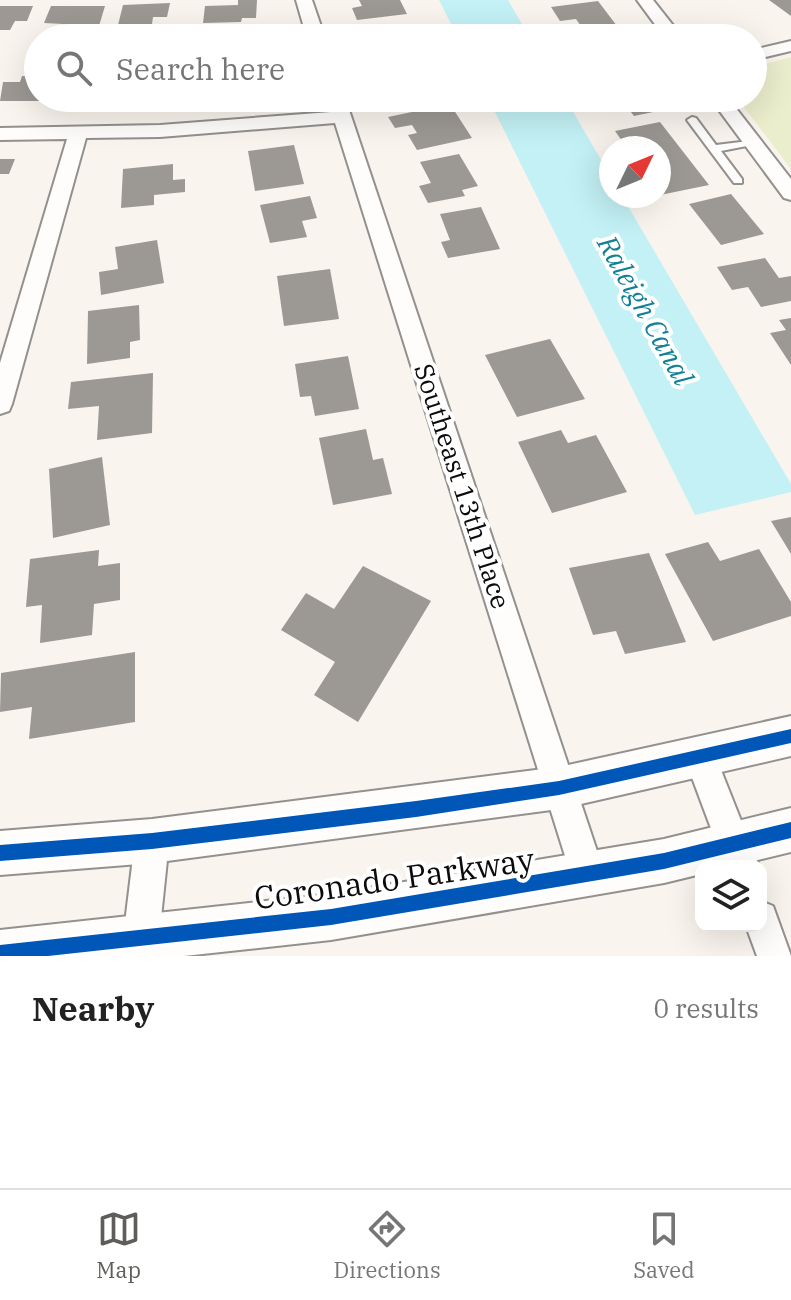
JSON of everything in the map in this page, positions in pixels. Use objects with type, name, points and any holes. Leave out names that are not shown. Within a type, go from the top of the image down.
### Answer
[{"type":"street","points":[[304,0],[312,24]]},
{"type":"street","points":[[645,0],[663,24]]},
{"type":"street","points":[[767,52],[791,46]]},
{"type":"street","points":[[0,134],[160,131],[308,112]]},
{"type":"street","name":"Southeast 13th Place","points":[[340,112],[588,875]]},
{"type":"street","points":[[730,112],[791,193]]},
{"type":"street","points":[[0,404],[78,133]]},
{"type":"street","points":[[0,853],[152,841],[301,824],[559,788],[791,736]]},
{"type":"street","points":[[700,756],[738,855]]},
{"type":"street","name":"Coronado Parkway","points":[[0,953],[140,947],[588,875],[738,855],[791,830]]},
{"type":"street","points":[[140,947],[152,841]]},
{"type":"street","points":[[766,932],[775,956]]},
{"type":"lane","points":[[692,120],[738,181]]},
{"type":"lane","points":[[713,149],[753,142]]},
{"type":"green space","points":[[791,57],[791,169],[748,112],[767,112],[767,63]]},
{"type":"water","points":[[439,0],[508,0],[522,24],[451,24]]},
{"type":"water","name":"Raleigh Canal","points":[[495,112],[573,112],[599,156],[599,208],[629,208],[791,484],[791,492],[695,515]]},
{"type":"building","points":[[238,0],[257,0],[256,18],[242,18],[241,22],[203,23],[205,6],[238,5]]},
{"type":"building","points":[[359,0],[400,0],[407,14],[357,20],[352,8],[362,6]]},
{"type":"building","points":[[769,0],[791,0],[791,16]]},
{"type":"building","points":[[598,1],[615,24],[579,24],[576,19],[560,21],[551,7]]},
{"type":"building","points":[[170,3],[167,17],[153,17],[152,24],[118,24],[123,5]]},
{"type":"building","points":[[0,6],[33,6],[27,21],[15,21],[10,30],[0,30]]},
{"type":"building","points":[[51,6],[105,6],[100,24],[44,23]]},
{"type":"building","points":[[24,76],[24,101],[0,101],[3,82],[20,82]]},
{"type":"building","points":[[412,112],[455,112],[472,138],[417,150],[408,135],[417,133],[412,125],[395,128],[388,117]]},
{"type":"building","points":[[631,112],[653,112],[634,116]]},
{"type":"building","points":[[660,122],[671,136],[619,136],[615,131]]},
{"type":"building","points":[[671,136],[709,185],[671,193]]},
{"type":"building","points":[[294,145],[304,184],[255,191],[248,151]]},
{"type":"building","points":[[459,154],[478,186],[462,190],[465,196],[428,203],[419,186],[431,183],[420,162]]},
{"type":"building","points":[[0,159],[15,159],[9,174],[0,174]]},
{"type":"building","points":[[173,164],[173,180],[185,179],[185,192],[154,195],[154,205],[121,208],[123,169]]},
{"type":"building","points":[[731,194],[764,234],[721,245],[689,204]]},
{"type":"building","points":[[310,196],[317,218],[302,221],[307,237],[270,243],[260,205]]},
{"type":"building","points":[[481,207],[500,249],[448,258],[441,242],[450,240],[440,214]]},
{"type":"building","points":[[157,240],[164,283],[101,295],[99,272],[118,269],[115,247]]},
{"type":"building","points":[[765,258],[779,278],[791,276],[791,301],[761,307],[748,287],[732,290],[717,267]]},
{"type":"building","points":[[330,269],[339,319],[284,326],[277,276]]},
{"type":"building","points":[[139,305],[140,340],[130,342],[130,358],[87,364],[88,311]]},
{"type":"building","points":[[791,318],[791,365],[770,333],[786,330],[779,320]]},
{"type":"building","points":[[550,339],[585,399],[517,417],[485,355]]},
{"type":"building","points":[[348,356],[359,409],[315,416],[311,396],[300,397],[295,364]]},
{"type":"building","points":[[153,373],[152,433],[97,440],[99,406],[68,409],[71,382]]},
{"type":"building","points":[[366,429],[373,460],[383,458],[392,494],[333,505],[319,438]]},
{"type":"building","points":[[561,430],[568,443],[596,435],[627,492],[552,513],[518,442]]},
{"type":"building","points":[[102,457],[110,525],[53,538],[49,469]]},
{"type":"building","points":[[791,517],[791,554],[771,521]]},
{"type":"building","points":[[708,542],[720,561],[759,549],[791,602],[791,616],[713,641],[665,554]]},
{"type":"building","points":[[99,550],[98,566],[120,563],[120,600],[94,604],[92,635],[40,643],[42,605],[26,607],[30,559]]},
{"type":"building","points":[[649,553],[686,642],[625,654],[616,631],[593,635],[569,568]]},
{"type":"building","points":[[363,566],[431,601],[358,722],[314,695],[335,662],[281,630],[306,593],[334,609]]},
{"type":"building","points":[[135,652],[135,722],[29,739],[32,707],[0,712],[1,673]]},
{"type":"cycle path","points":[[0,853],[152,841],[559,788],[791,736]]},
{"type":"cycle path","points":[[0,953],[331,917],[664,861],[791,830]]}]
